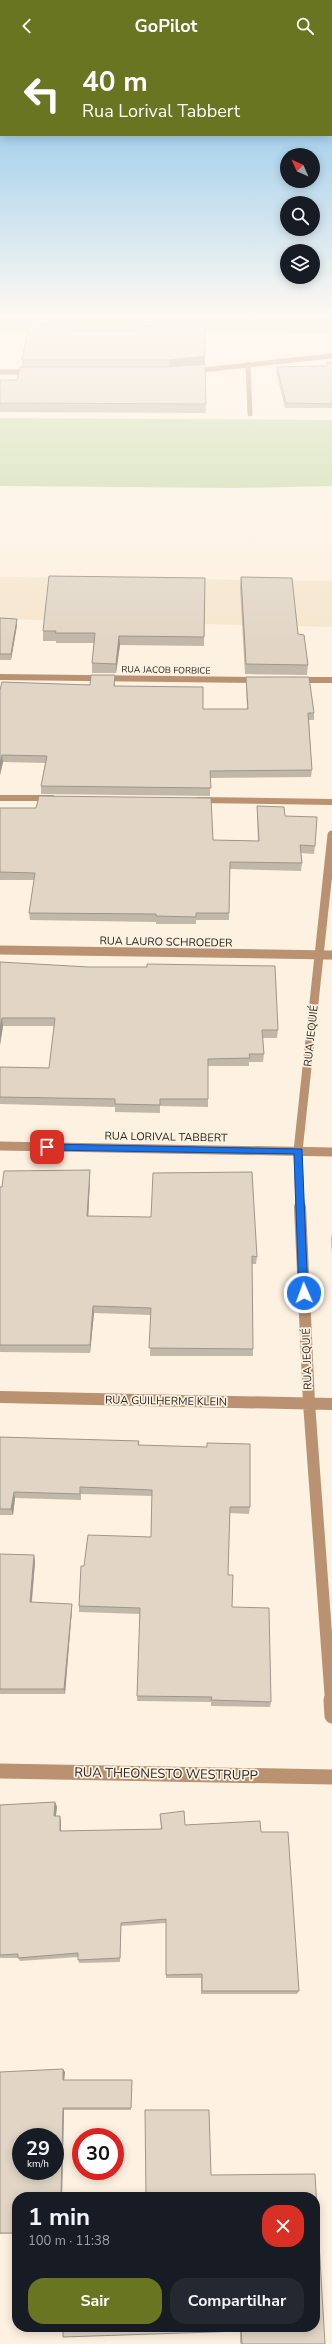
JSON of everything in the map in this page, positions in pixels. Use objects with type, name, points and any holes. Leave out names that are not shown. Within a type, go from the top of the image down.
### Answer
[{"type":"street","name":"RUA JACOB FORBICE","points":[[0,677],[269,680]]},
{"type":"street","points":[[285,680],[332,680]]},
{"type":"street","points":[[0,798],[63,798]]},
{"type":"street","points":[[190,800],[332,802]]},
{"type":"street","name":"RUA JEQUIÉ","points":[[332,835],[298,1151],[309,1404],[332,1716]]},
{"type":"street","name":"RUA LAURO SCHROEDER","points":[[0,950],[332,955]]},
{"type":"street","name":"RUA LORIVAL TABBERT","points":[[0,1146],[332,1152]]},
{"type":"street","name":"RUA GUILHERME KLEIN","points":[[0,1397],[332,1404]]},
{"type":"street","name":"RUA THEONESTO WESTRUPP","points":[[0,1771],[332,1778]]},
{"type":"shaded area","points":[[0,577],[332,581],[332,627],[0,619]]},
{"type":"green space","points":[[0,425],[332,425],[332,486],[236,488],[0,486]]},
{"type":"building","points":[[49,576],[205,578],[204,637],[119,636],[116,664],[92,663],[95,633],[55,633],[56,631],[43,631]]},
{"type":"building","points":[[241,577],[292,578],[298,634],[304,635],[308,665],[246,664]]},
{"type":"building","points":[[0,618],[17,619],[11,654],[0,654]]},
{"type":"building","points":[[91,675],[115,675],[114,686],[203,687],[203,709],[248,709],[246,677],[309,677],[314,713],[308,713],[312,770],[210,771],[211,788],[41,786],[47,756],[2,755],[0,763],[0,690],[2,682],[90,685]]},
{"type":"building","points":[[39,796],[211,798],[213,840],[259,841],[257,806],[284,807],[285,816],[317,817],[315,846],[300,845],[302,863],[230,862],[229,913],[196,913],[196,917],[156,916],[156,914],[29,913],[35,873],[0,872],[0,808],[36,808]]},
{"type":"building","points":[[0,962],[89,967],[147,967],[147,964],[275,966],[278,1030],[262,1030],[264,1054],[249,1054],[250,1058],[208,1059],[208,1099],[160,1099],[160,1105],[115,1104],[115,1099],[0,1097],[0,1067],[49,1068],[55,1018],[2,1018],[0,1029]]},
{"type":"building","points":[[90,1170],[87,1216],[151,1217],[153,1173],[252,1172],[257,1257],[252,1256],[253,1349],[149,1348],[151,1308],[93,1306],[90,1345],[0,1345],[0,1187],[2,1187],[4,1171]]},
{"type":"building","points":[[0,1437],[139,1441],[138,1445],[207,1447],[207,1443],[250,1444],[250,1507],[230,1507],[228,1575],[233,1575],[232,1607],[269,1608],[271,1702],[211,1700],[212,1697],[137,1696],[140,1608],[79,1606],[81,1566],[84,1566],[88,1535],[151,1537],[152,1490],[80,1487],[80,1494],[14,1492],[11,1509],[0,1509]]},
{"type":"building","points":[[0,1554],[34,1555],[30,1602],[72,1604],[64,1689],[0,1689]]},
{"type":"building","points":[[55,1802],[54,1816],[60,1816],[60,1831],[162,1829],[160,1814],[184,1811],[185,1825],[260,1821],[261,1832],[288,1832],[299,1991],[202,1991],[202,1974],[166,1975],[166,1919],[121,1923],[120,1958],[78,1960],[78,1953],[18,1958],[18,1954],[0,1955],[0,1805]]},
{"type":"building","points":[[63,2069],[63,2080],[132,2080],[131,2108],[63,2108],[63,2128],[12,2128],[12,2180],[61,2180],[61,2192],[12,2192],[12,2233],[0,2233],[0,2072]]},
{"type":"building","points":[[145,2110],[209,2110],[211,2175],[315,2174],[316,2192],[146,2192]]},
{"type":"building","points":[[320,2259],[325,2344],[242,2344],[241,2332],[320,2332]]},
{"type":"building","points":[[63,2332],[211,2332],[63,2337]]},
{"type":"route","points":[[47,1147],[298,1151],[304,1293]]}]
